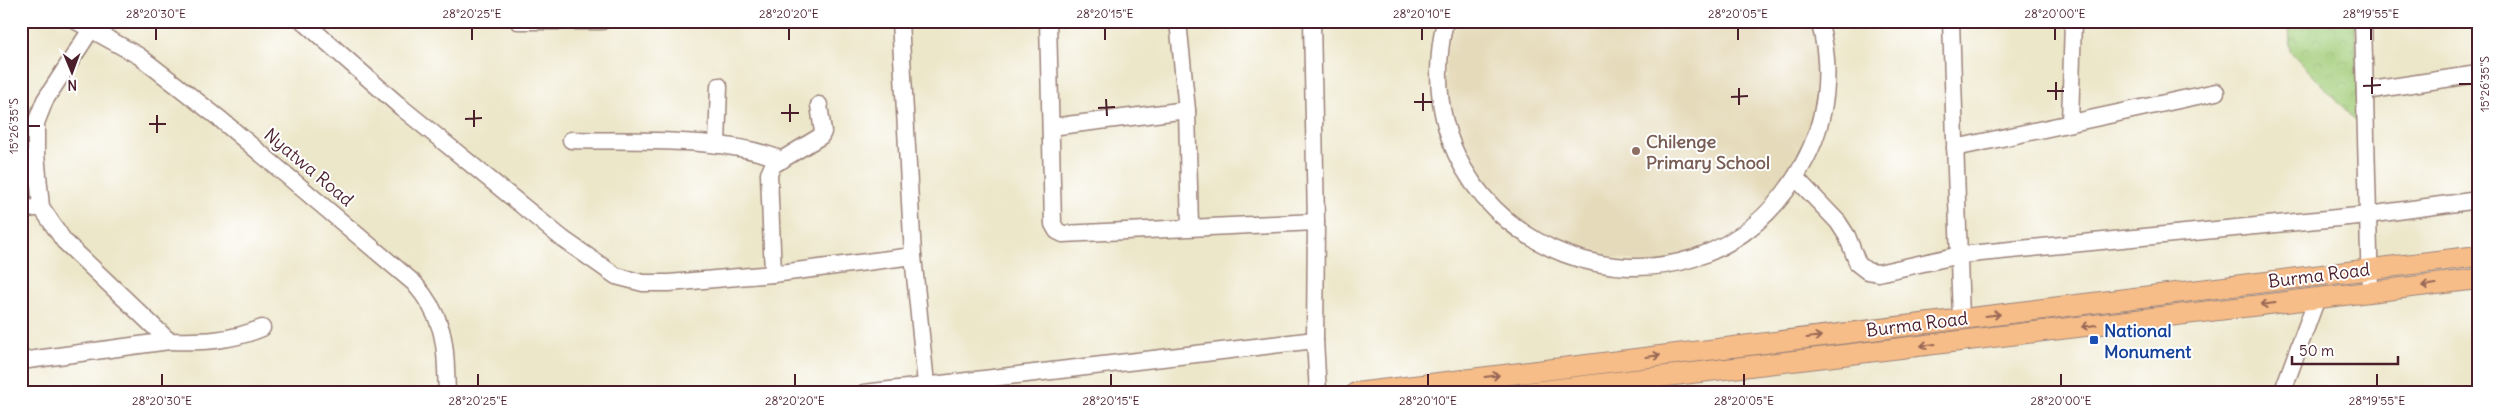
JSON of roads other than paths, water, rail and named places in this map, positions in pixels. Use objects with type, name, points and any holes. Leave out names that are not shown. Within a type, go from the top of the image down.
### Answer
[{"type":"main road","name":"Burma Road","points":[[1356,393],[2478,256]]},
{"type":"main road","name":"Burma Road","points":[[1526,393],[2478,279]]},
{"type":"street","name":"Nyatwa Road","points":[[76,21],[92,28],[139,56],[220,119],[414,283],[429,300],[444,337],[447,393]]},
{"type":"street","points":[[303,21],[402,108],[555,232],[616,276],[643,283],[669,283],[773,274],[913,256]]},
{"type":"street","points":[[518,21],[602,21]]},
{"type":"street","points":[[900,21],[913,256],[926,384]]},
{"type":"street","points":[[1048,21],[1053,224],[1057,231],[1063,234],[1316,222]]},
{"type":"street","points":[[1178,21],[1187,110],[1190,227]]},
{"type":"street","points":[[1312,21],[1316,222],[1315,340],[1318,393]]},
{"type":"street","points":[[1445,21],[1437,70],[1439,97],[1449,139],[1464,171],[1479,193],[1503,218],[1539,243],[1563,254],[1614,266],[1650,266],[1693,257],[1740,234],[1761,218],[1780,199],[1796,178],[1810,152],[1820,123],[1826,94],[1826,63],[1819,21]]},
{"type":"street","points":[[1951,21],[1961,319]]},
{"type":"street","points":[[2070,123],[2073,21]]},
{"type":"street","points":[[2363,21],[2370,292]]},
{"type":"street","points":[[92,28],[45,100],[36,123],[36,154],[41,207],[64,241],[169,341]]},
{"type":"street","points":[[2365,91],[2478,74]]},
{"type":"street","points":[[718,145],[719,86]]},
{"type":"street","points":[[1955,148],[2216,92]]},
{"type":"street","points":[[773,274],[769,174],[773,165],[821,136],[823,132],[819,105]]},
{"type":"street","points":[[1050,127],[1187,110]]},
{"type":"street","points":[[571,140],[718,145],[752,149],[782,160]]},
{"type":"street","points":[[1796,178],[1838,222],[1847,236],[1858,264],[1867,270],[1878,273],[1960,255],[2368,215],[2478,200]]},
{"type":"street","points":[[21,210],[41,207]]},
{"type":"street","points":[[2282,393],[2317,298]]},
{"type":"street","points":[[21,360],[169,341],[219,341],[262,328]]},
{"type":"street","points":[[864,393],[926,384],[1315,340]]},
{"type":"place","name":"Chilenge Primary School","points":[[1636,151]]},
{"type":"place","name":"National Monument","points":[[2094,340]]}]
